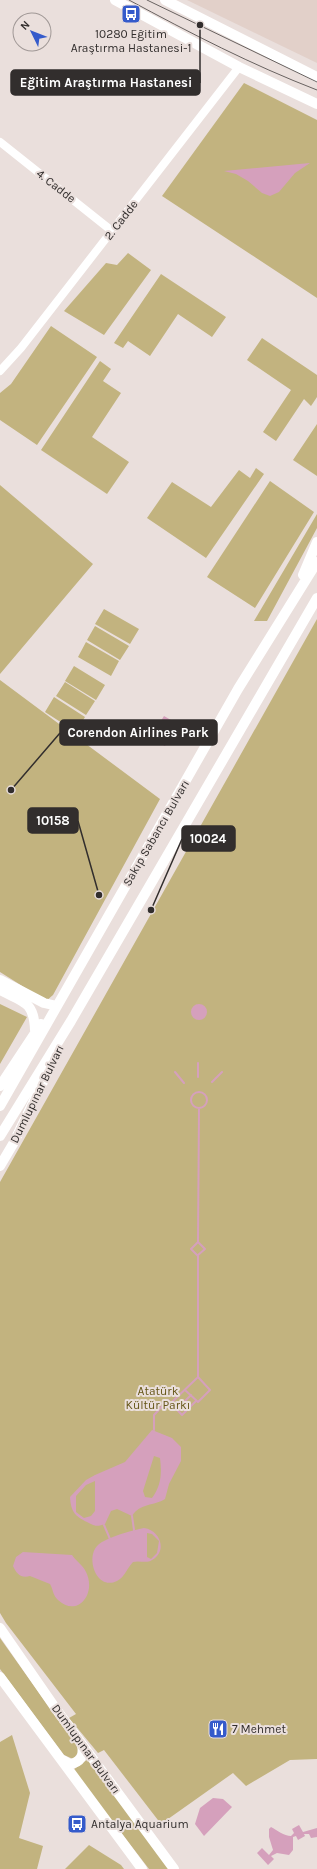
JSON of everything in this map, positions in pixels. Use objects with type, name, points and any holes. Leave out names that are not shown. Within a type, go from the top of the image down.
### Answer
[{"type":"main road","points":[[115,0],[239,67],[317,104]]},
{"type":"main road","points":[[165,0],[317,77]]},
{"type":"main road","points":[[263,79],[317,96]]},
{"type":"main road","points":[[285,616],[317,542]]},
{"type":"main road","points":[[299,584],[317,552]]},
{"type":"main road","name":"Sakıp Sabancı Bulvarı","points":[[0,1106],[238,689],[285,616],[317,562]]},
{"type":"main road","name":"Sakıp Sabancı Bulvarı","points":[[72,1021],[316,601]]},
{"type":"main road","points":[[0,980],[38,1000],[57,1006],[35,1030],[0,1086]]},
{"type":"main road","points":[[0,990],[26,1003],[35,1016],[35,1030]]},
{"type":"main road","points":[[0,1136],[72,1021]]},
{"type":"main road","name":"Dumlupınar Bulvarı","points":[[0,1166],[41,1088],[72,1021]]},
{"type":"main road","name":"Dumlupınar Bulvarı","points":[[0,1628],[82,1745],[174,1869]]},
{"type":"main road","points":[[0,1677],[142,1869]]},
{"type":"main road","points":[[59,1757],[70,1764],[77,1762],[82,1757],[82,1745]]},
{"type":"street","name":"2. Cadde","points":[[0,370],[21,348],[239,67]]},
{"type":"street","name":"4. Cadde","points":[[0,142],[112,231]]},
{"type":"shaded area","points":[[187,0],[317,0],[317,63]]},
{"type":"shaded area","points":[[310,163],[295,173],[279,192],[270,196],[262,193],[248,181],[236,174],[224,171]]},
{"type":"shaded area","points":[[164,716],[178,724],[165,746],[150,738]]},
{"type":"shaded area","points":[[196,1004],[202,1004],[207,1009],[205,1018],[202,1020],[196,1020],[191,1015],[191,1009]]},
{"type":"shaded area","points":[[152,1430],[172,1438],[181,1447],[181,1461],[169,1484],[165,1499],[139,1509],[132,1516],[117,1509],[111,1511],[105,1524],[100,1526],[96,1526],[83,1520],[74,1513],[71,1506],[70,1497],[86,1480],[125,1462]],"holes":[[[154,1456],[160,1458],[161,1475],[159,1484],[152,1498],[145,1497],[143,1491]],[[95,1481],[95,1511],[91,1516],[84,1518],[76,1512],[76,1496],[86,1485]]]},
{"type":"shaded area","points":[[144,1528],[154,1533],[160,1541],[160,1551],[157,1556],[147,1562],[133,1562],[122,1577],[117,1581],[110,1583],[103,1581],[98,1577],[93,1564],[93,1557],[94,1550],[98,1545],[107,1539],[120,1534]],"holes":[[[147,1533],[152,1534],[159,1541],[157,1553],[151,1559],[147,1557]]]},
{"type":"shaded area","points":[[23,1552],[72,1555],[85,1570],[89,1580],[87,1595],[83,1601],[78,1605],[65,1605],[56,1598],[50,1584],[30,1576],[24,1577],[19,1575],[13,1566],[16,1557]]},
{"type":"shaded area","points":[[213,1798],[223,1799],[232,1807],[204,1836],[195,1824],[200,1808]]},
{"type":"shaded area","points":[[299,1825],[303,1832],[317,1828],[317,1837],[311,1838],[309,1834],[304,1834],[305,1836],[298,1840],[296,1836],[293,1837],[293,1850],[289,1855],[277,1853],[271,1856],[274,1859],[268,1865],[257,1853],[262,1848],[269,1855],[273,1850],[269,1837],[269,1829],[271,1827],[283,1834],[291,1836],[294,1833],[292,1829]]},
{"type":"green space","points":[[244,83],[317,120],[317,298],[162,196]]},
{"type":"green space","points":[[128,253],[151,270],[104,335],[64,311],[106,263],[117,265]]},
{"type":"green space","points":[[161,274],[226,317],[212,337],[178,314],[150,356],[128,341],[123,348],[114,343]]},
{"type":"green space","points":[[51,326],[97,357],[37,445],[0,420],[0,393],[11,384]]},
{"type":"green space","points":[[262,338],[317,375],[317,397],[311,406],[304,399],[276,441],[263,432],[291,390],[247,360]]},
{"type":"green space","points":[[100,361],[111,369],[103,381],[121,393],[92,437],[129,462],[107,494],[41,450]]},
{"type":"green space","points":[[317,424],[317,476],[293,460]]},
{"type":"green space","points":[[256,468],[264,474],[206,558],[147,518],[172,482],[211,507],[239,470],[250,478]]},
{"type":"green space","points":[[270,481],[314,512],[255,608],[207,577]]},
{"type":"green space","points":[[0,485],[93,564],[0,674]]},
{"type":"green space","points":[[317,514],[317,528],[267,621],[254,621]]},
{"type":"green space","points":[[104,609],[139,629],[130,644],[95,624]]},
{"type":"green space","name":"Atatürk Kültür Parkı","points":[[317,619],[317,1759],[290,1760],[246,1786],[233,1773],[161,1824],[104,1750],[98,1753],[69,1718],[76,1714],[6,1623],[0,1613],[0,1182]]},
{"type":"green space","points":[[95,626],[129,646],[120,660],[87,640]]},
{"type":"green space","points":[[86,642],[119,661],[111,676],[78,657]]},
{"type":"green space","points":[[74,666],[105,685],[96,700],[65,681]]},
{"type":"green space","points":[[0,680],[160,799],[53,995],[46,1001],[0,972]]},
{"type":"green space","points":[[65,682],[95,701],[86,715],[56,696]]},
{"type":"green space","points":[[54,697],[85,717],[76,732],[45,712]]},
{"type":"green space","points":[[0,1004],[27,1017],[0,1064]]},
{"type":"green space","points":[[0,1638],[79,1749],[78,1753],[73,1759],[64,1755],[0,1669]]},
{"type":"green space","points":[[12,1735],[30,1793],[19,1838],[43,1846],[37,1869],[0,1869],[0,1742]]},
{"type":"green space","points":[[88,1759],[169,1869],[149,1869],[73,1770]]},
{"type":"green space","points":[[89,1845],[121,1865],[124,1869],[65,1869]]},
{"type":"waterway","points":[[198,1063],[198,1077]]},
{"type":"waterway","points":[[175,1072],[184,1083]]},
{"type":"waterway","points":[[212,1082],[222,1072]]},
{"type":"waterway","points":[[196,1092],[202,1092],[207,1097],[207,1100],[205,1106],[202,1108],[196,1108],[191,1103],[191,1097],[196,1092]]},
{"type":"waterway","points":[[185,1390],[198,1402],[210,1390],[198,1377],[198,1256],[191,1249],[198,1242],[199,1108]]},
{"type":"waterway","points":[[198,1242],[205,1249],[198,1255]]},
{"type":"waterway","points":[[171,1403],[197,1378]]},
{"type":"waterway","points":[[177,1409],[191,1395]]},
{"type":"waterway","points":[[154,1430],[154,1415],[168,1400],[182,1415],[196,1401]]},
{"type":"waterway","points":[[132,1516],[134,1530]]},
{"type":"waterway","points":[[104,1525],[110,1539]]},
{"type":"tram line","points":[[129,0],[222,48],[317,90]]},
{"type":"tram line","points":[[147,0],[317,82]]},
{"type":"place","name":"10280 Eğitim Araştırma Hastanesi-1","points":[[131,14]]},
{"type":"place","name":"Eğitim Araştırma Hastanesi","points":[[200,25]]},
{"type":"place","name":"Corendon Airlines Park","points":[[11,790]]},
{"type":"place","name":"10158","points":[[99,895]]},
{"type":"place","name":"10024","points":[[151,910]]},
{"type":"place","name":"7 Mehmet","points":[[218,1729]]},
{"type":"place","name":"Antalya Aquarium","points":[[77,1824]]}]
